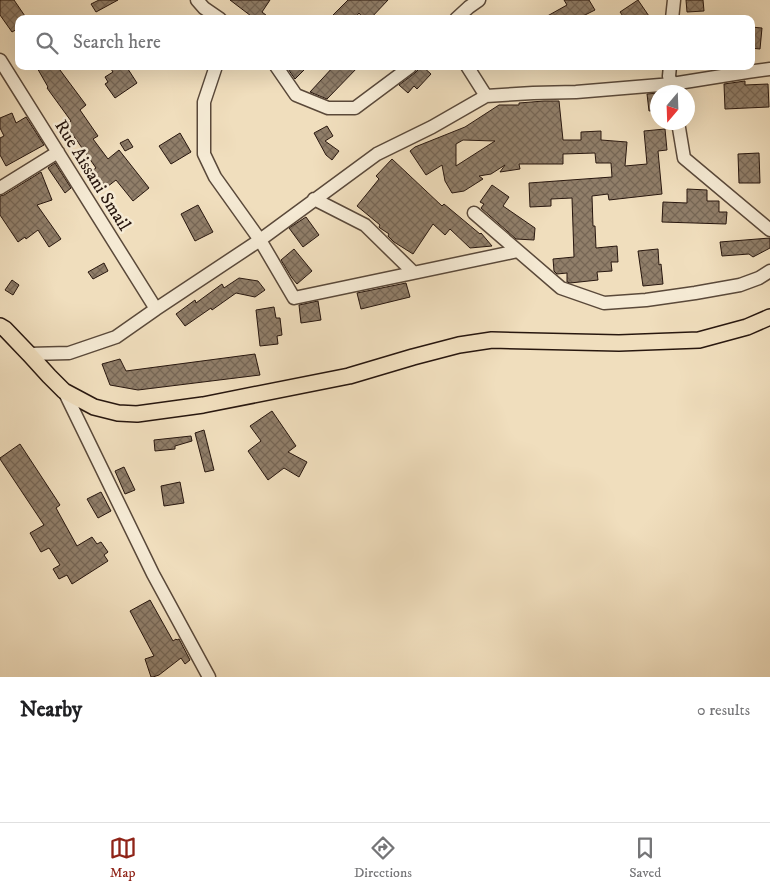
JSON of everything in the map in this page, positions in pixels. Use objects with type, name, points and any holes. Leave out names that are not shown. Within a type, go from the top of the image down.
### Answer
[{"type":"main road","points":[[0,326],[64,391],[94,407],[118,413],[137,414],[203,405],[349,376],[460,345],[492,340],[618,343],[699,340],[747,327],[770,317]]},
{"type":"street","points":[[460,15],[479,0]]},
{"type":"street","points":[[672,15],[674,0]]},
{"type":"street","name":"Rue Aissani Smail","points":[[0,60],[156,309]]},
{"type":"street","points":[[686,85],[770,69]]},
{"type":"street","points":[[215,70],[204,102],[204,154],[215,177],[260,240],[294,298],[518,251]]},
{"type":"street","points":[[279,70],[296,95],[328,108],[355,108],[406,70]]},
{"type":"street","points":[[470,70],[486,96]]},
{"type":"street","points":[[670,70],[672,85]]},
{"type":"street","points":[[29,354],[69,353],[116,338],[260,240],[377,154],[432,127],[486,96],[650,89]]},
{"type":"street","points":[[679,130],[684,158],[770,230]]},
{"type":"street","points":[[0,188],[58,152]]},
{"type":"street","points":[[314,199],[365,224],[413,272]]},
{"type":"street","points":[[474,213],[562,288],[604,303],[646,300],[740,285],[759,278],[770,271]]},
{"type":"street","points":[[64,391],[153,574],[209,677]]},
{"type":"building","points":[[0,0],[14,0],[24,15],[15,15],[15,30],[12,32],[0,15]]},
{"type":"building","points":[[99,0],[118,0],[96,12],[91,4]]},
{"type":"building","points":[[230,0],[270,0],[262,12],[266,15],[250,15]]},
{"type":"building","points":[[348,0],[388,0],[374,15],[361,15],[359,13],[357,15],[333,15]]},
{"type":"building","points":[[564,0],[589,0],[595,10],[585,15],[549,15],[567,5]]},
{"type":"building","points":[[638,0],[648,15],[622,15],[620,12]]},
{"type":"building","points":[[686,0],[703,0],[704,11],[687,12]]},
{"type":"building","points":[[755,27],[762,28],[760,49],[755,48]]},
{"type":"building","points":[[38,70],[60,70],[86,105],[80,110],[98,136],[93,139],[108,159],[119,150],[149,188],[133,201],[116,180],[103,190],[89,173],[96,168],[66,125],[71,121]]},
{"type":"building","points":[[112,70],[129,70],[137,83],[115,98],[105,84],[108,82],[105,77],[113,72]]},
{"type":"building","points":[[289,70],[304,70],[295,79]]},
{"type":"building","points":[[330,70],[355,70],[327,99],[310,92]]},
{"type":"building","points":[[418,70],[426,70],[431,74],[417,89],[414,86],[408,93],[399,85]]},
{"type":"building","points":[[745,81],[745,85],[768,84],[769,107],[725,109],[724,84]]},
{"type":"building","points":[[647,94],[650,94],[650,111],[649,111]]},
{"type":"building","points":[[559,101],[563,140],[581,140],[581,132],[601,131],[601,140],[627,142],[625,166],[647,164],[644,131],[665,130],[667,150],[658,151],[662,194],[609,200],[608,194],[592,196],[596,248],[617,246],[618,262],[611,262],[612,271],[597,272],[598,280],[570,283],[567,282],[567,273],[557,274],[554,271],[553,259],[574,257],[572,198],[551,199],[551,206],[530,207],[529,183],[612,177],[611,163],[596,163],[595,153],[563,154],[563,164],[519,164],[520,169],[500,172],[505,165],[491,174],[479,176],[483,179],[464,191],[452,193],[445,181],[442,165],[426,175],[410,151],[415,147],[465,127],[499,105],[519,105],[519,103]],"holes":[[[463,140],[495,141],[456,166],[456,144]]]},
{"type":"building","points":[[12,113],[16,123],[26,117],[44,145],[6,166],[0,155],[0,138],[4,136],[0,128],[0,118]]},
{"type":"building","points":[[327,126],[333,136],[325,141],[339,151],[332,160],[326,155],[314,133]]},
{"type":"building","points":[[180,133],[191,152],[171,164],[159,146]]},
{"type":"building","points":[[128,139],[133,147],[125,151],[120,143]]},
{"type":"building","points":[[759,153],[760,183],[739,183],[738,154]]},
{"type":"building","points":[[392,159],[442,206],[444,204],[481,233],[492,246],[470,248],[450,229],[445,235],[433,224],[413,254],[394,242],[388,236],[389,234],[379,227],[380,225],[357,206],[379,179],[376,176]]},
{"type":"building","points":[[55,163],[71,188],[65,193],[48,168]]},
{"type":"building","points":[[41,172],[52,200],[37,205],[61,239],[49,247],[38,230],[26,239],[25,237],[18,242],[0,215],[0,196]]},
{"type":"building","points":[[492,185],[509,197],[503,206],[535,228],[534,240],[516,239],[481,208],[484,204],[480,202]]},
{"type":"building","points":[[687,189],[707,190],[707,201],[719,201],[719,212],[727,212],[726,224],[662,222],[663,202],[687,203]]},
{"type":"building","points":[[198,205],[213,232],[195,241],[181,214]]},
{"type":"building","points":[[306,217],[319,235],[303,247],[289,228]]},
{"type":"building","points":[[770,238],[770,248],[753,257],[749,254],[722,256],[720,242]]},
{"type":"building","points":[[294,249],[312,271],[297,284],[281,260]]},
{"type":"building","points":[[658,249],[663,284],[643,286],[638,251]]},
{"type":"building","points":[[104,263],[108,271],[93,279],[88,272]]},
{"type":"building","points":[[239,278],[258,281],[265,290],[255,297],[236,293],[185,326],[176,314],[195,300],[196,303],[222,284],[224,288]]},
{"type":"building","points":[[12,280],[19,285],[13,295],[5,290]]},
{"type":"building","points":[[406,283],[410,297],[361,309],[357,293]]},
{"type":"building","points":[[318,301],[321,320],[301,323],[299,305]]},
{"type":"building","points":[[274,307],[276,318],[280,318],[282,335],[277,336],[278,344],[260,346],[256,310]]},
{"type":"building","points":[[255,354],[260,375],[138,390],[110,385],[102,364],[120,359],[126,371]]},
{"type":"building","points":[[272,411],[296,446],[288,452],[307,462],[299,477],[284,468],[268,480],[248,451],[261,441],[250,426]]},
{"type":"building","points":[[204,430],[214,470],[205,472],[195,433]]},
{"type":"building","points":[[191,436],[192,441],[175,446],[175,449],[155,451],[154,440]]},
{"type":"building","points":[[20,444],[60,505],[56,508],[77,546],[92,537],[97,544],[101,542],[108,552],[104,555],[108,561],[72,584],[67,575],[59,579],[53,569],[60,565],[49,548],[41,552],[30,533],[44,525],[0,459]]},
{"type":"building","points":[[124,467],[135,490],[125,494],[115,471]]},
{"type":"building","points":[[180,482],[184,503],[164,506],[161,486]]},
{"type":"building","points":[[101,492],[111,511],[98,518],[87,499]]},
{"type":"building","points":[[150,600],[173,641],[179,639],[190,660],[185,664],[181,658],[159,675],[153,677],[151,677],[145,659],[154,656],[130,611]]}]
